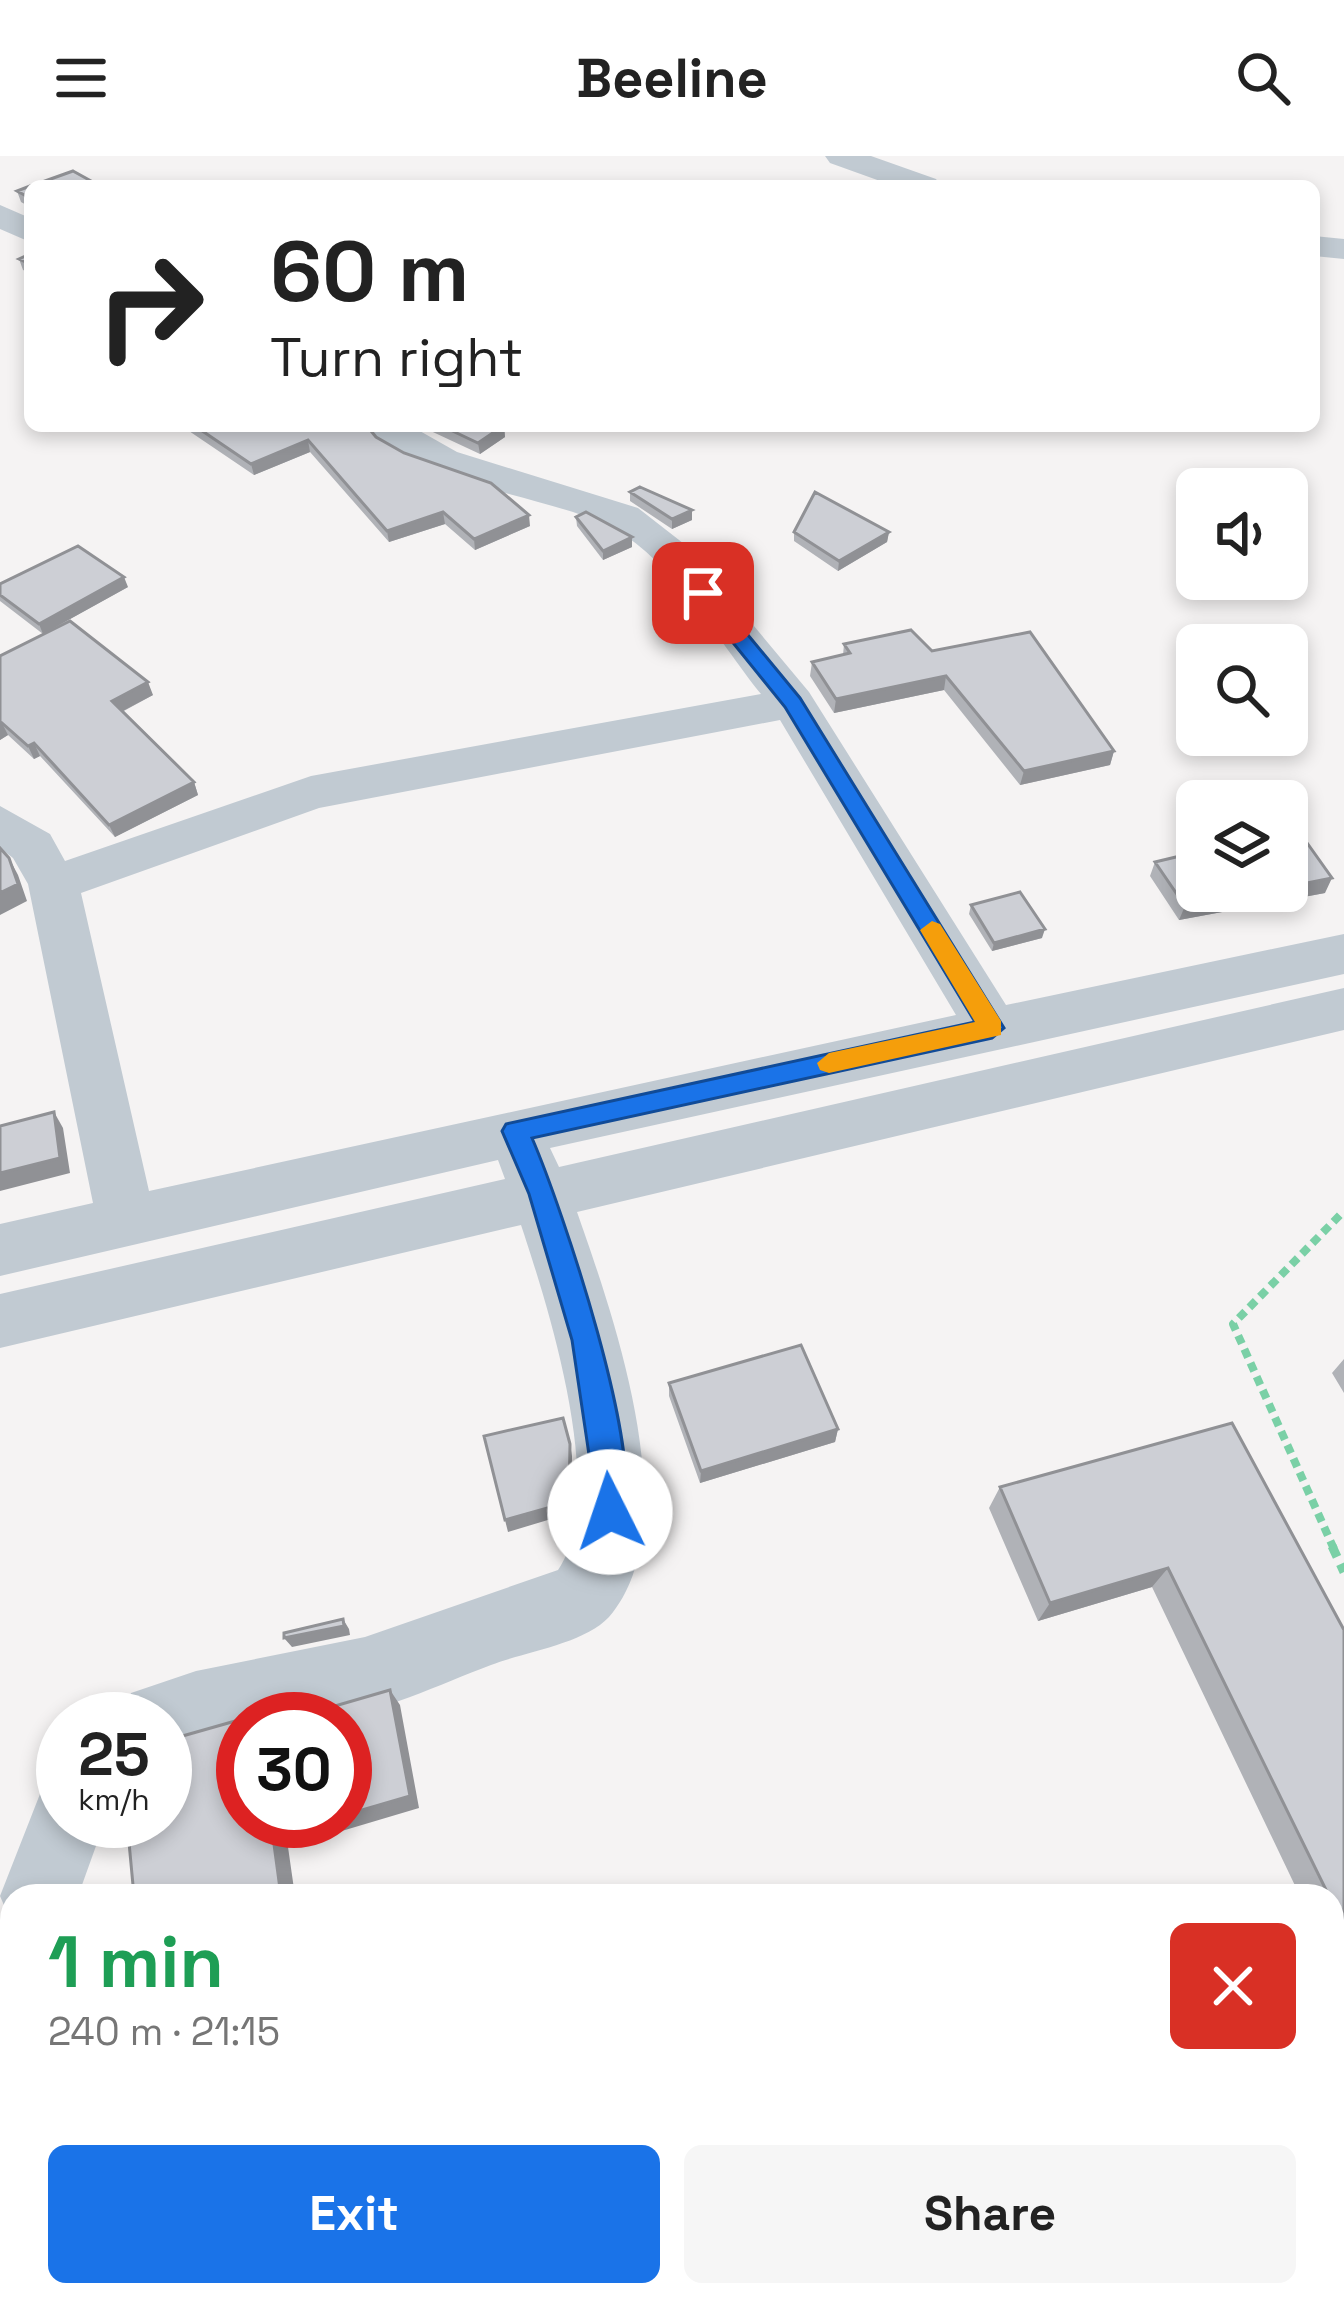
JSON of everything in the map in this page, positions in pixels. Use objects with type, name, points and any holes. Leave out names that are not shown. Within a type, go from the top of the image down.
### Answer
[{"type":"street","points":[[841,156],[908,180]]},
{"type":"street","points":[[393,432],[443,460],[623,517],[673,556],[793,703],[992,1028]]},
{"type":"street","points":[[52,884],[311,794],[793,703]]},
{"type":"street","points":[[0,823],[32,847],[52,884],[127,1222]]},
{"type":"street","points":[[0,1250],[515,1131],[1344,954]]},
{"type":"street","points":[[0,1321],[1344,1009]]},
{"type":"street","points":[[192,1712],[320,1685],[421,1653],[582,1595],[598,1579],[608,1542],[612,1482],[586,1340],[543,1194],[515,1131]]},
{"type":"street","points":[[43,1884],[57,1848]]},
{"type":"path","points":[[1344,1211],[1233,1324],[1344,1572]]},
{"type":"building","points":[[73,171],[89,180],[48,180]]},
{"type":"building","points":[[204,432],[372,432],[404,453],[491,483],[529,515],[474,539],[443,512],[387,531],[308,440],[251,464]]},
{"type":"building","points":[[455,432],[494,432],[478,443]]},
{"type":"building","points":[[640,487],[692,510],[672,519],[630,492]]},
{"type":"building","points":[[815,492],[889,532],[839,561],[794,532]]},
{"type":"building","points":[[586,512],[632,537],[603,551],[576,517]]},
{"type":"building","points":[[78,546],[124,577],[39,624],[0,595],[0,584]]},
{"type":"building","points":[[70,621],[148,682],[112,701],[194,782],[109,825],[34,743],[28,746],[0,724],[0,656]]},
{"type":"building","points":[[911,630],[932,651],[1030,632],[1114,751],[1024,771],[946,676],[836,699],[812,662],[850,653],[844,644]]},
{"type":"building","points":[[1308,844],[1332,878],[1308,883]]},
{"type":"building","points":[[0,848],[18,884],[0,893]]},
{"type":"building","points":[[1176,857],[1176,893],[1155,862]]},
{"type":"building","points":[[1020,892],[1045,929],[994,943],[971,905]]},
{"type":"building","points":[[54,1112],[60,1158],[0,1173],[0,1126]]},
{"type":"building","points":[[801,1345],[838,1429],[701,1471],[669,1383]]},
{"type":"building","points":[[563,1418],[570,1444],[569,1502],[505,1520],[484,1436]]},
{"type":"building","points":[[1232,1423],[1344,1630],[1344,1884],[1323,1884],[1168,1568],[1050,1603],[1000,1487]]},
{"type":"building","points":[[343,1619],[344,1626],[284,1638],[284,1633]]},
{"type":"building","points":[[390,1690],[410,1796],[372,1807],[372,1695]]},
{"type":"building","points":[[216,1726],[216,1848],[274,1848],[279,1884],[133,1884],[130,1848],[192,1848],[192,1733]]},
{"type":"slow traffic","points":[[829,1063],[992,1028],[932,930]]},
{"type":"route","points":[[610,1512],[612,1482],[586,1340],[543,1194],[515,1131],[992,1028],[793,703],[703,593]]}]
